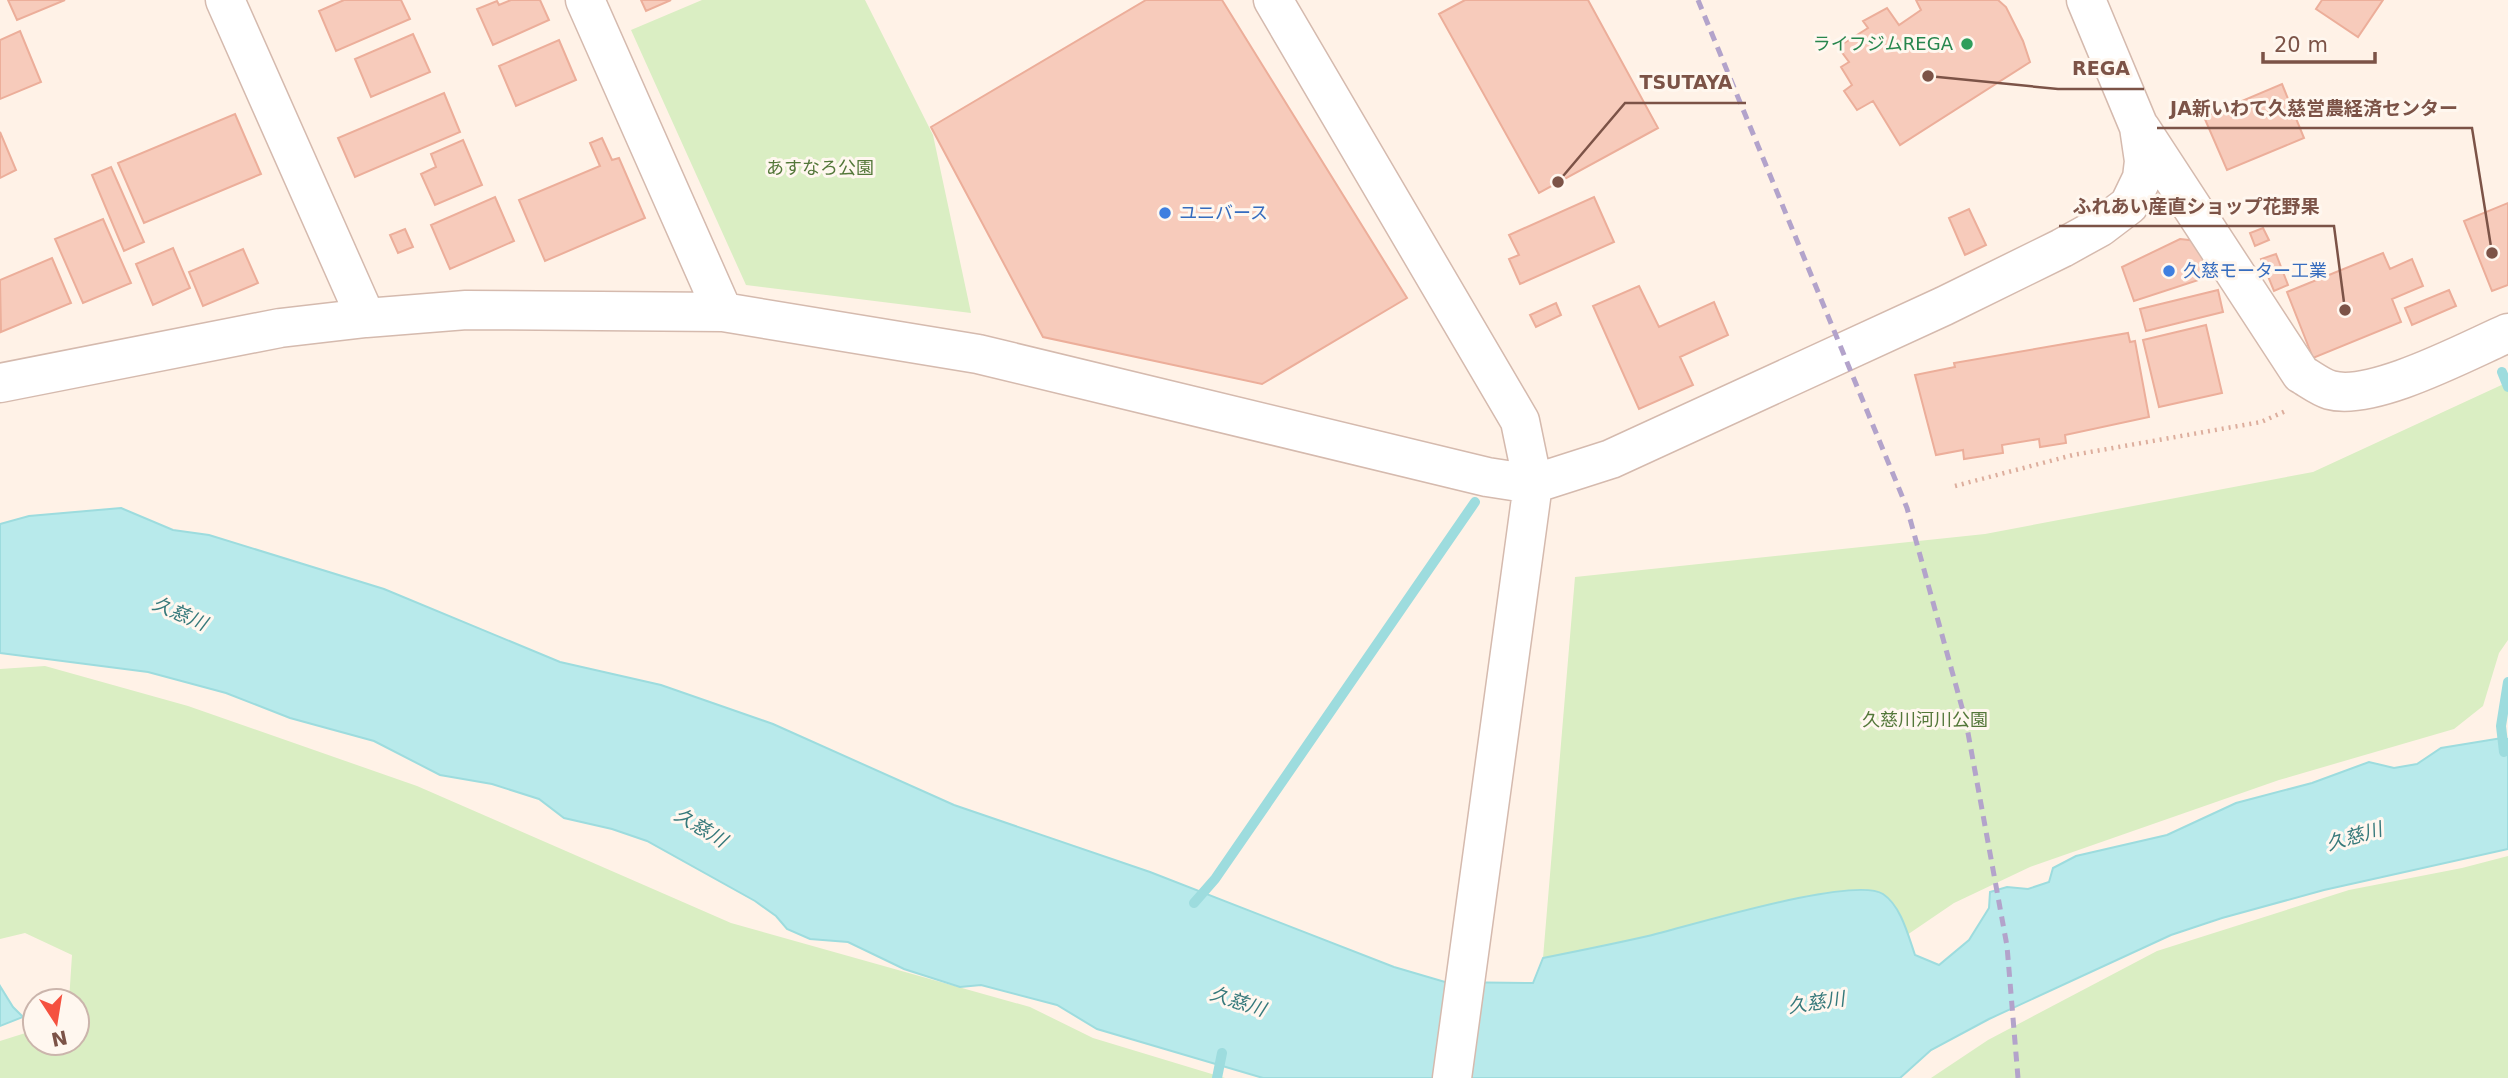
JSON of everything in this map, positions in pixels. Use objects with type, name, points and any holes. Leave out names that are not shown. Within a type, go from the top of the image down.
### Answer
[{"type":"street","points":[[585,0],[723,312]]},
{"type":"street","points":[[1273,0],[1520,421],[1531,502],[1452,1078]]},
{"type":"street","points":[[2086,0],[2139,127],[2301,374],[2330,390],[2358,391],[2390,384],[2508,333]]},
{"type":"street","points":[[239,4],[366,318]]},
{"type":"street","points":[[1531,502],[1611,460],[1944,306],[2100,227],[2129,205],[2142,178],[2144,161],[2139,127]]},
{"type":"street","points":[[0,383],[280,328],[366,318],[466,310],[723,312],[978,354],[1487,477],[1531,502]]},
{"type":"path","points":[[1955,486],[2073,456],[2261,422],[2330,390]]},
{"type":"green space","name":"あすなろ公園","points":[[702,0],[865,0],[933,135],[971,313],[746,285],[631,30]]},
{"type":"green space","name":"久慈川河川公園","points":[[2508,382],[2508,640],[2499,653],[2483,706],[2454,729],[2279,780],[2030,867],[1954,903],[1907,935],[1895,907],[1883,894],[1866,890],[1840,891],[1770,904],[1648,936],[1543,958],[1575,577],[1985,534],[2313,472]]},
{"type":"green space","points":[[45,666],[188,706],[417,786],[731,923],[1030,1007],[1093,1038],[1225,1078],[0,1078],[0,1041],[21,1034],[21,1057],[91,1057],[91,987],[70,987],[72,955],[25,933],[0,939],[0,669]]},
{"type":"green space","points":[[2508,856],[2508,1078],[1931,1078],[1988,1040],[2157,951],[2349,890],[2462,868]]},
{"type":"water","name":"久慈川","points":[[121,508],[173,530],[209,535],[384,589],[560,662],[661,685],[773,724],[954,805],[1150,872],[1394,967],[1445,982],[1533,983],[1543,958],[1648,936],[1769,904],[1840,891],[1866,890],[1883,894],[1895,906],[1915,955],[1939,965],[1969,940],[1989,908],[1990,892],[2007,887],[2028,889],[2049,882],[2053,868],[2076,856],[2167,835],[2236,803],[2312,783],[2369,762],[2394,768],[2417,764],[2441,748],[2502,738],[2508,739],[2508,849],[2324,890],[2171,935],[1989,1019],[1931,1050],[1900,1078],[1263,1078],[1097,1029],[1057,1005],[981,985],[960,987],[904,969],[848,942],[810,939],[787,929],[776,916],[755,901],[647,841],[612,829],[564,818],[539,799],[492,784],[440,775],[374,741],[290,718],[226,693],[148,672],[0,653],[0,524],[29,516]]},
{"type":"water","points":[[0,986],[21,1018],[0,1026]]},
{"type":"building","points":[[8,0],[65,0],[17,20]]},
{"type":"building","points":[[344,0],[401,0],[410,19],[336,51],[319,11]]},
{"type":"building","points":[[511,0],[540,0],[549,20],[493,45],[477,9],[497,1],[499,5]]},
{"type":"building","points":[[641,0],[671,0],[646,11]]},
{"type":"building","name":"ユニバース","points":[[1146,0],[1222,0],[1407,298],[1262,384],[1043,337],[931,127]]},
{"type":"building","points":[[1465,0],[1588,0],[1658,128],[1539,193],[1439,14]]},
{"type":"building","points":[[1916,0],[1998,0],[2006,7],[2030,62],[1900,145],[1873,101],[1857,110],[1844,91],[1852,85],[1841,67],[1849,62],[1838,47],[1868,28],[1863,21],[1887,8],[1899,25],[1921,10]]},
{"type":"building","points":[[2322,0],[2383,0],[2358,37],[2316,9]]},
{"type":"building","points":[[20,31],[41,82],[0,99],[0,40]]},
{"type":"building","points":[[413,34],[430,72],[371,97],[355,59]]},
{"type":"building","points":[[559,40],[576,80],[516,106],[499,66]]},
{"type":"building","points":[[2282,84],[2304,138],[2227,170],[2204,117]]},
{"type":"building","points":[[444,93],[460,132],[355,177],[338,138]]},
{"type":"building","points":[[235,114],[261,174],[144,223],[118,163]]},
{"type":"building","points":[[0,132],[16,170],[0,178]]},
{"type":"building","points":[[602,138],[612,160],[619,158],[645,218],[545,261],[519,200],[600,166],[590,143]]},
{"type":"building","points":[[463,140],[482,185],[435,205],[421,174],[436,167],[431,154]]},
{"type":"building","points":[[111,167],[144,242],[124,251],[92,175]]},
{"type":"building","points":[[495,197],[514,241],[450,269],[431,225]]},
{"type":"building","points":[[1594,197],[1614,242],[1520,284],[1509,259],[1519,255],[1509,235]]},
{"type":"building","points":[[2508,203],[2508,285],[2492,291],[2464,221]]},
{"type":"building","points":[[1969,209],[1986,245],[1965,255],[1949,218]]},
{"type":"building","points":[[103,219],[131,283],[83,303],[55,239]]},
{"type":"building","points":[[2263,228],[2269,240],[2255,246],[2250,233]]},
{"type":"building","points":[[405,229],[413,247],[398,253],[390,235]]},
{"type":"building","name":"久慈モーター工業","points":[[2180,239],[2198,241],[2217,274],[2134,301],[2122,267]]},
{"type":"building","points":[[173,248],[190,288],[153,305],[136,264]]},
{"type":"building","points":[[243,249],[258,283],[203,306],[189,272]]},
{"type":"building","points":[[2383,253],[2390,269],[2412,259],[2423,286],[2392,299],[2401,322],[2313,358],[2287,292]]},
{"type":"building","points":[[2276,254],[2288,285],[2274,291],[2261,259]]},
{"type":"building","points":[[52,258],[71,303],[1,332],[0,280]]},
{"type":"building","points":[[1639,286],[1659,327],[1714,302],[1728,335],[1680,357],[1693,385],[1639,409],[1593,306]]},
{"type":"building","points":[[2218,290],[2223,312],[2146,331],[2140,309]]},
{"type":"building","points":[[2449,290],[2456,306],[2412,325],[2405,308]]},
{"type":"building","points":[[1556,303],[1561,315],[1536,327],[1530,315]]},
{"type":"building","points":[[2206,325],[2222,393],[2159,407],[2143,340]]},
{"type":"building","points":[[2128,333],[2130,342],[2135,341],[2149,417],[2065,435],[2066,443],[2040,447],[2039,439],[2002,445],[2003,453],[1964,459],[1963,450],[1936,455],[1915,375],[1955,367],[1954,363]]},
{"type":"waterway","points":[[2502,372],[2508,387]]},
{"type":"waterway","points":[[1194,903],[1215,879],[1475,502]]},
{"type":"waterway","points":[[2504,752],[2501,726],[2508,682]]},
{"type":"waterway","points":[[1217,1078],[1222,1053]]},
{"type":"railway","points":[[1698,0],[1907,508],[1966,722],[2007,946],[2018,1078]]},
{"type":"place","name":"ライフジムREGA","points":[[1967,44]]},
{"type":"place","name":"REGA","points":[[1928,76]]},
{"type":"place","name":"TSUTAYA","points":[[1558,182]]},
{"type":"place","name":"ユニバース","points":[[1165,213]]},
{"type":"place","name":"JA新いわて久慈営農経済センター","points":[[2492,253]]},
{"type":"place","name":"久慈モーター工業","points":[[2169,271]]},
{"type":"place","name":"ふれあい産直ショップ花野果","points":[[2345,310]]}]
